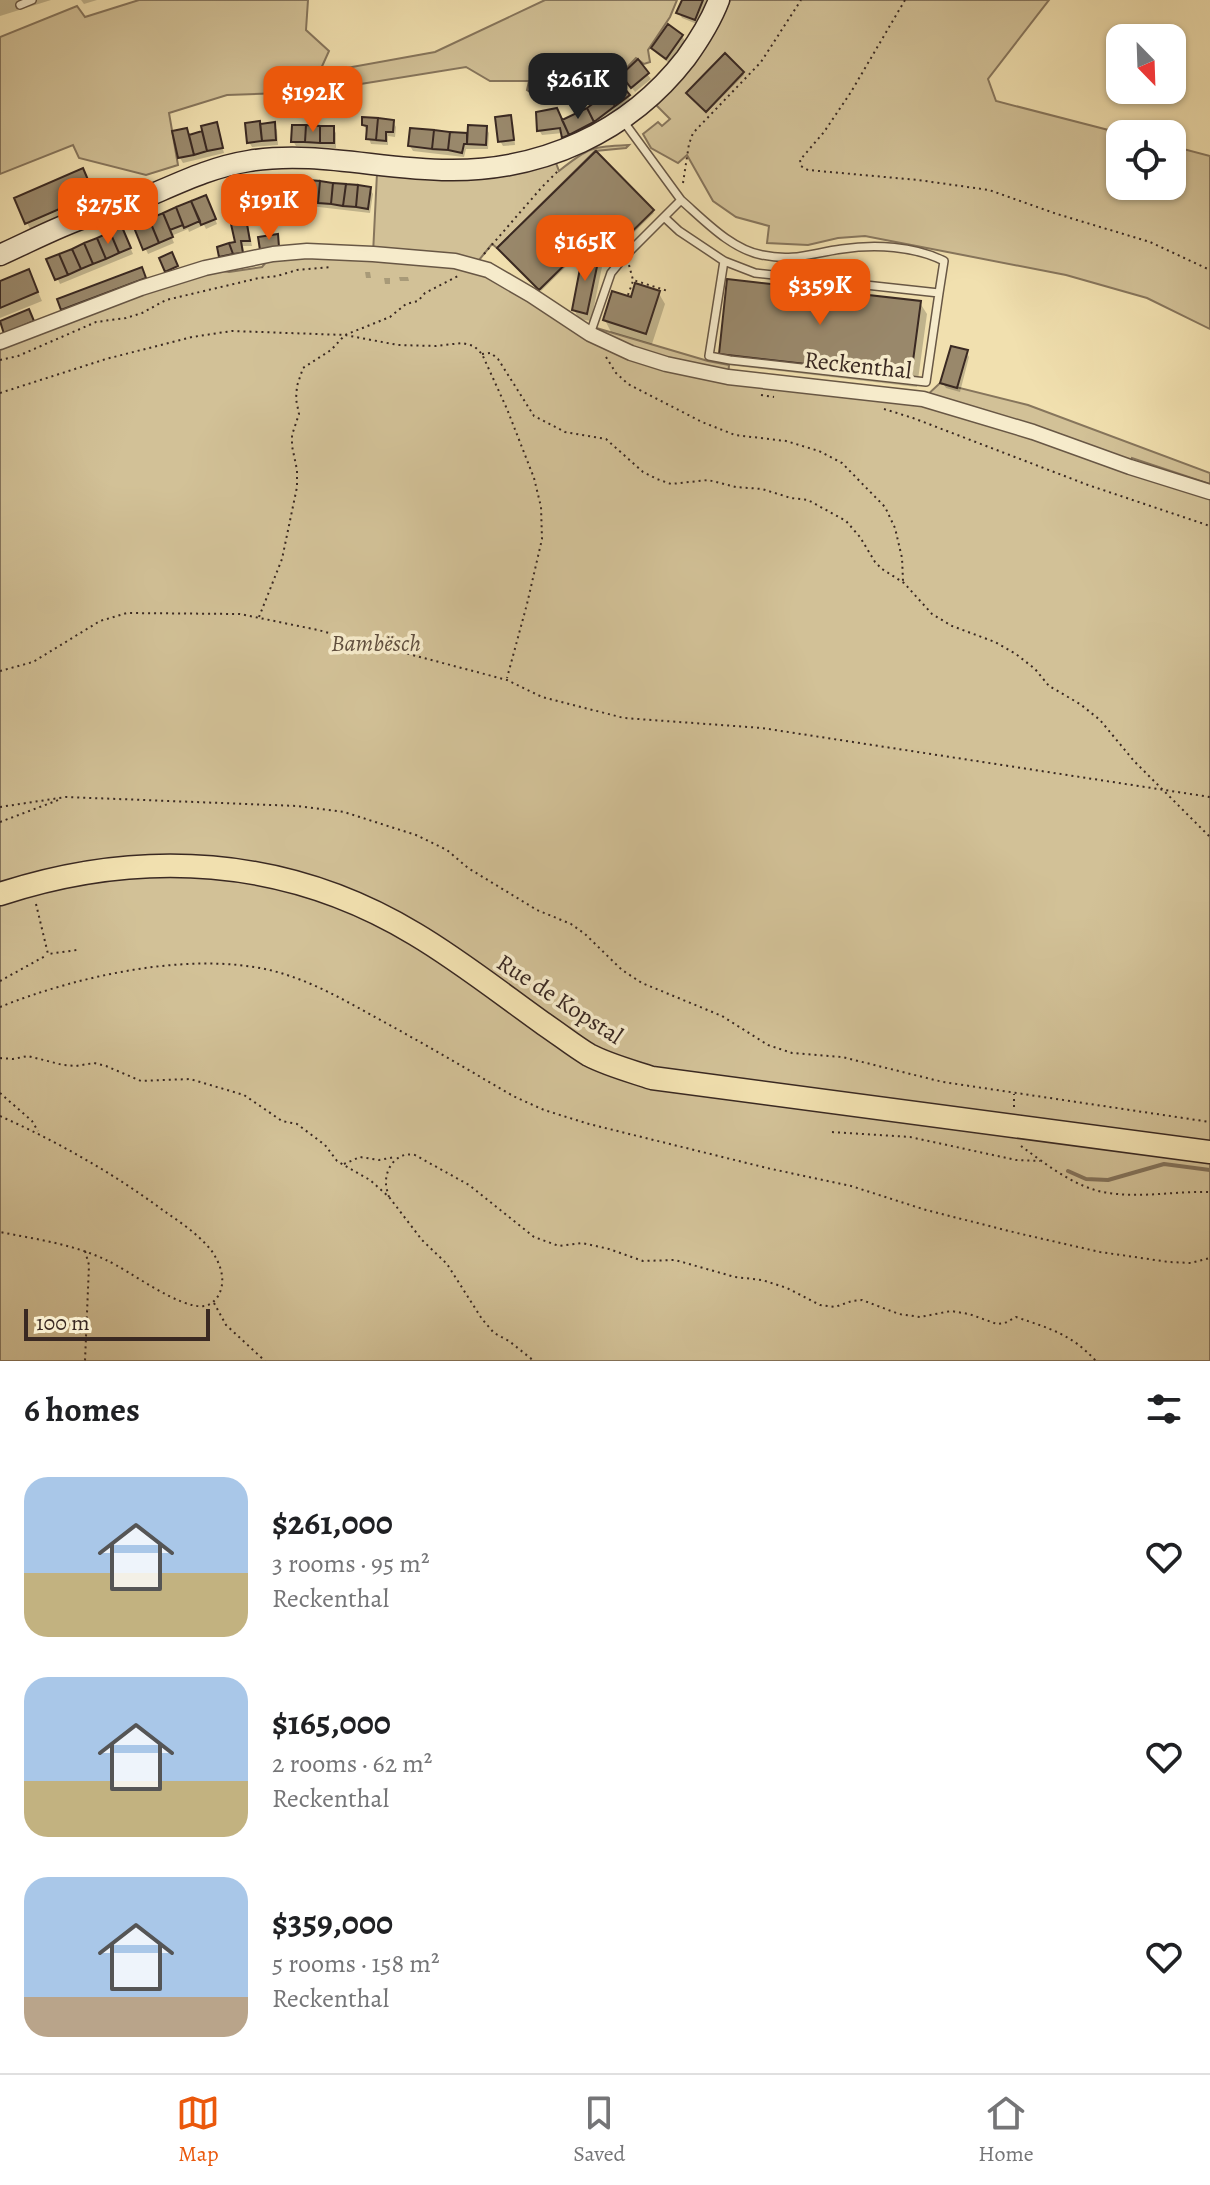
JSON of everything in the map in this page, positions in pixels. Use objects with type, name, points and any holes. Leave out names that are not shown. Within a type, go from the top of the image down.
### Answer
[{"type":"main road","points":[[0,255],[88,216],[122,207],[214,168],[251,160],[299,158],[449,170],[490,168],[566,150],[594,138],[651,97],[699,41],[719,0]]},
{"type":"main road","name":"Rue de Kopstal","points":[[0,894],[79,873],[117,868],[204,867],[252,872],[305,884],[361,906],[415,934],[591,1056],[652,1078],[1210,1152]]},
{"type":"street","name":"Reckenthal","points":[[0,342],[141,288],[205,268],[273,254],[307,251],[455,261],[488,270],[590,334],[631,353],[666,364],[728,377],[923,399],[1033,432],[1210,492]]},
{"type":"lane","points":[[20,5],[32,0]]},
{"type":"lane","points":[[622,120],[681,200],[735,244],[760,255],[796,259],[862,246],[915,250],[944,261],[923,399]]},
{"type":"lane","points":[[590,334],[611,273],[681,200]]},
{"type":"lane","points":[[664,217],[679,231],[724,261],[755,273],[939,293]]},
{"type":"lane","points":[[724,261],[709,356],[926,382]]},
{"type":"lane","points":[[756,380],[758,363]]},
{"type":"path","points":[[681,200],[693,133],[761,62],[801,0]]},
{"type":"path","points":[[905,0],[851,92],[800,160],[801,166],[808,170],[989,190],[1150,242],[1210,270]]},
{"type":"path","points":[[474,266],[558,172],[566,150]]},
{"type":"path","points":[[625,256],[633,280],[628,295]]},
{"type":"path","points":[[0,360],[18,356],[96,322],[142,313],[166,300],[297,270],[335,266]]},
{"type":"path","points":[[259,617],[282,559],[297,487],[292,435],[299,414],[297,386],[303,368],[331,350],[345,335],[390,317],[406,304],[418,301],[425,293],[461,275],[447,273]]},
{"type":"path","points":[[633,280],[668,291]]},
{"type":"path","points":[[0,393],[106,359],[192,337],[232,331],[345,335],[398,345],[462,343],[474,346],[482,354],[534,478],[541,507],[542,539],[507,680]]},
{"type":"path","points":[[482,354],[491,353],[498,359],[527,408],[541,421],[565,432],[606,439],[643,472],[671,484],[708,480],[808,500],[846,521],[875,562],[904,583],[932,614],[1016,654],[1035,669],[1049,686],[1100,720],[1134,761],[1210,837]]},
{"type":"path","points":[[606,357],[628,384],[702,422],[735,435],[786,441],[819,451],[842,463],[885,507],[895,528],[904,583]]},
{"type":"path","points":[[883,409],[1088,485],[1210,526]]},
{"type":"path","points":[[0,671],[33,662],[100,621],[127,613],[240,614],[318,630],[507,680],[542,697],[624,718],[762,728],[1210,797]]},
{"type":"path","points":[[0,822],[66,797]]},
{"type":"path","points":[[0,807],[66,797],[298,806],[344,812],[416,835],[447,850],[468,868],[537,910],[571,924],[622,970],[642,983],[722,1016],[768,1045],[792,1053],[842,1057],[943,1082],[1210,1122]]},
{"type":"path","points":[[31,884],[48,954]]},
{"type":"path","points":[[0,981],[48,954],[77,950]]},
{"type":"path","points":[[0,1007],[39,993],[146,968],[207,963],[251,967],[283,974],[335,995],[513,1096],[544,1110],[589,1124],[851,1186],[926,1210],[1100,1252],[1169,1262],[1191,1263],[1210,1258]]},
{"type":"path","points":[[0,1058],[28,1056],[76,1066],[94,1063],[141,1081],[190,1079],[244,1095],[282,1121],[297,1124],[325,1145],[337,1161],[370,1180],[389,1197],[422,1240],[447,1264],[494,1333],[534,1361]]},
{"type":"path","points":[[1013,1103],[1015,1092]]},
{"type":"path","points":[[0,1093],[32,1121],[40,1134]]},
{"type":"path","points":[[0,1116],[87,1160],[148,1199],[201,1240],[220,1266],[223,1280],[220,1293],[213,1302],[204,1306],[190,1305],[107,1260],[84,1251],[0,1232]]},
{"type":"path","points":[[832,1132],[910,1137],[1016,1160],[1041,1161],[1088,1188],[1107,1193],[1210,1192]]},
{"type":"path","points":[[343,1164],[360,1157],[379,1160],[407,1153],[415,1155],[469,1185],[534,1237],[559,1246],[582,1243],[643,1261],[675,1260],[735,1277],[762,1280],[787,1288],[820,1305],[835,1307],[862,1300],[899,1314],[920,1317],[951,1311],[997,1324],[1016,1317],[1080,1343],[1096,1361]]},
{"type":"path","points":[[389,1197],[385,1183],[397,1157]]},
{"type":"path","points":[[84,1251],[89,1265],[85,1361]]},
{"type":"path","points":[[213,1302],[226,1325],[265,1361]]},
{"type":"green space","points":[[139,0],[308,0],[306,30],[329,51],[319,73],[435,52],[545,0],[677,0],[670,17],[648,50],[650,62],[644,64],[636,58],[597,93],[577,100],[563,103],[558,98],[541,99],[527,90],[529,81],[490,81],[466,67],[311,92],[227,95],[169,113],[178,165],[146,175],[79,158],[73,145],[0,174],[0,37],[77,6],[85,17]]},
{"type":"green space","points":[[730,0],[1049,0],[988,79],[996,101],[1106,129],[1106,200],[1186,200],[1186,150],[1210,156],[1210,329],[1147,298],[1066,275],[865,236],[808,245],[767,243],[769,226],[736,217],[713,201],[687,155],[678,163],[651,148],[643,134],[658,122],[662,126],[670,119],[655,104]]},
{"type":"green space","name":"Bambësch","points":[[629,145],[626,148],[595,151],[497,248],[492,244],[475,265],[576,326],[593,327],[729,365],[728,377],[923,399],[940,383],[1028,405],[1210,473],[1210,484],[1132,458],[1130,467],[1210,492],[1210,1361],[0,1361],[0,342],[205,268],[229,272],[262,267],[273,254],[373,254],[377,173],[445,180],[491,178],[556,163],[559,171],[591,150]]},
{"type":"building","points":[[682,0],[703,0],[695,20],[676,13]]},
{"type":"building","points":[[668,24],[683,35],[666,59],[651,48]]},
{"type":"building","points":[[725,53],[744,72],[706,112],[686,93]]},
{"type":"building","points":[[638,59],[649,73],[631,88],[621,75]]},
{"type":"building","points":[[620,83],[630,95],[615,106],[606,94]]},
{"type":"building","points":[[606,94],[615,106],[594,122],[587,108]]},
{"type":"building","points":[[557,108],[569,135],[562,138],[560,128],[537,131],[536,112]]},
{"type":"building","points":[[587,108],[594,122],[569,135],[562,120]]},
{"type":"building","points":[[511,115],[514,140],[498,142],[495,117]]},
{"type":"building","points":[[362,117],[378,118],[376,140],[366,139],[367,126],[362,125]]},
{"type":"building","points":[[378,118],[394,120],[393,132],[386,132],[386,141],[376,140]]},
{"type":"building","points":[[260,121],[262,141],[247,143],[245,123]]},
{"type":"building","points":[[217,122],[223,148],[207,151],[201,126]]},
{"type":"building","points":[[275,122],[276,140],[262,141],[260,124]]},
{"type":"building","points":[[292,125],[306,125],[305,142],[291,142]]},
{"type":"building","points":[[306,125],[320,126],[320,143],[305,142]]},
{"type":"building","points":[[468,125],[487,126],[486,145],[467,144]]},
{"type":"building","points":[[320,126],[334,126],[334,143],[320,143]]},
{"type":"building","points":[[187,128],[194,155],[178,158],[172,131]]},
{"type":"building","points":[[410,128],[434,130],[432,149],[408,146]]},
{"type":"building","points":[[434,130],[450,132],[448,150],[432,149]]},
{"type":"building","points":[[202,131],[207,151],[194,155],[189,135]]},
{"type":"building","points":[[450,132],[467,133],[467,144],[464,144],[462,153],[448,150]]},
{"type":"building","points":[[596,151],[654,210],[606,257],[590,240],[539,290],[497,248]]},
{"type":"building","points":[[83,168],[94,194],[25,224],[14,198]]},
{"type":"building","points":[[308,180],[320,181],[318,203],[305,201]]},
{"type":"building","points":[[293,181],[294,207],[276,208],[275,182]]},
{"type":"building","points":[[320,181],[333,183],[331,204],[318,203]]},
{"type":"building","points":[[275,182],[276,208],[272,208],[272,212],[256,213],[252,183]]},
{"type":"building","points":[[333,183],[346,184],[343,206],[331,204]]},
{"type":"building","points":[[346,184],[358,185],[356,207],[343,206]]},
{"type":"building","points":[[358,185],[371,187],[368,209],[356,207]]},
{"type":"building","points":[[206,195],[216,219],[201,225],[191,201]]},
{"type":"building","points":[[191,201],[200,221],[184,228],[176,207]]},
{"type":"building","points":[[176,207],[183,225],[170,230],[163,213]]},
{"type":"building","points":[[163,213],[173,237],[159,243],[149,219]]},
{"type":"building","points":[[245,213],[250,241],[241,241],[243,253],[233,254],[229,243],[235,242],[229,215]]},
{"type":"building","points":[[149,219],[159,243],[143,250],[133,225]]},
{"type":"building","points":[[122,227],[131,248],[119,253],[110,232]]},
{"type":"building","points":[[110,232],[119,253],[106,259],[97,238]]},
{"type":"building","points":[[278,234],[279,247],[260,250],[258,237]]},
{"type":"building","points":[[97,238],[106,259],[93,264],[84,243]]},
{"type":"building","points":[[84,243],[93,264],[81,269],[72,249]]},
{"type":"building","points":[[229,243],[233,254],[219,257],[217,247]]},
{"type":"building","points":[[72,249],[81,269],[68,275],[59,254]]},
{"type":"building","points":[[172,252],[178,266],[165,272],[159,258]]},
{"type":"building","points":[[583,253],[599,257],[587,314],[572,310]]},
{"type":"building","points":[[59,254],[68,275],[55,280],[46,259]]},
{"type":"building","points":[[142,267],[146,278],[61,310],[57,299]]},
{"type":"building","points":[[29,269],[38,292],[0,308],[0,281]]},
{"type":"building","points":[[727,279],[921,301],[911,376],[719,354]]},
{"type":"building","points":[[635,283],[660,291],[646,334],[603,320],[612,291],[631,297]]},
{"type":"building","points":[[29,309],[34,321],[4,334],[0,321]]},
{"type":"building","points":[[951,346],[968,350],[957,388],[940,383]]},
{"type":"waterway","points":[[1068,1171],[1086,1179],[1108,1180],[1164,1164],[1210,1170]]}]
